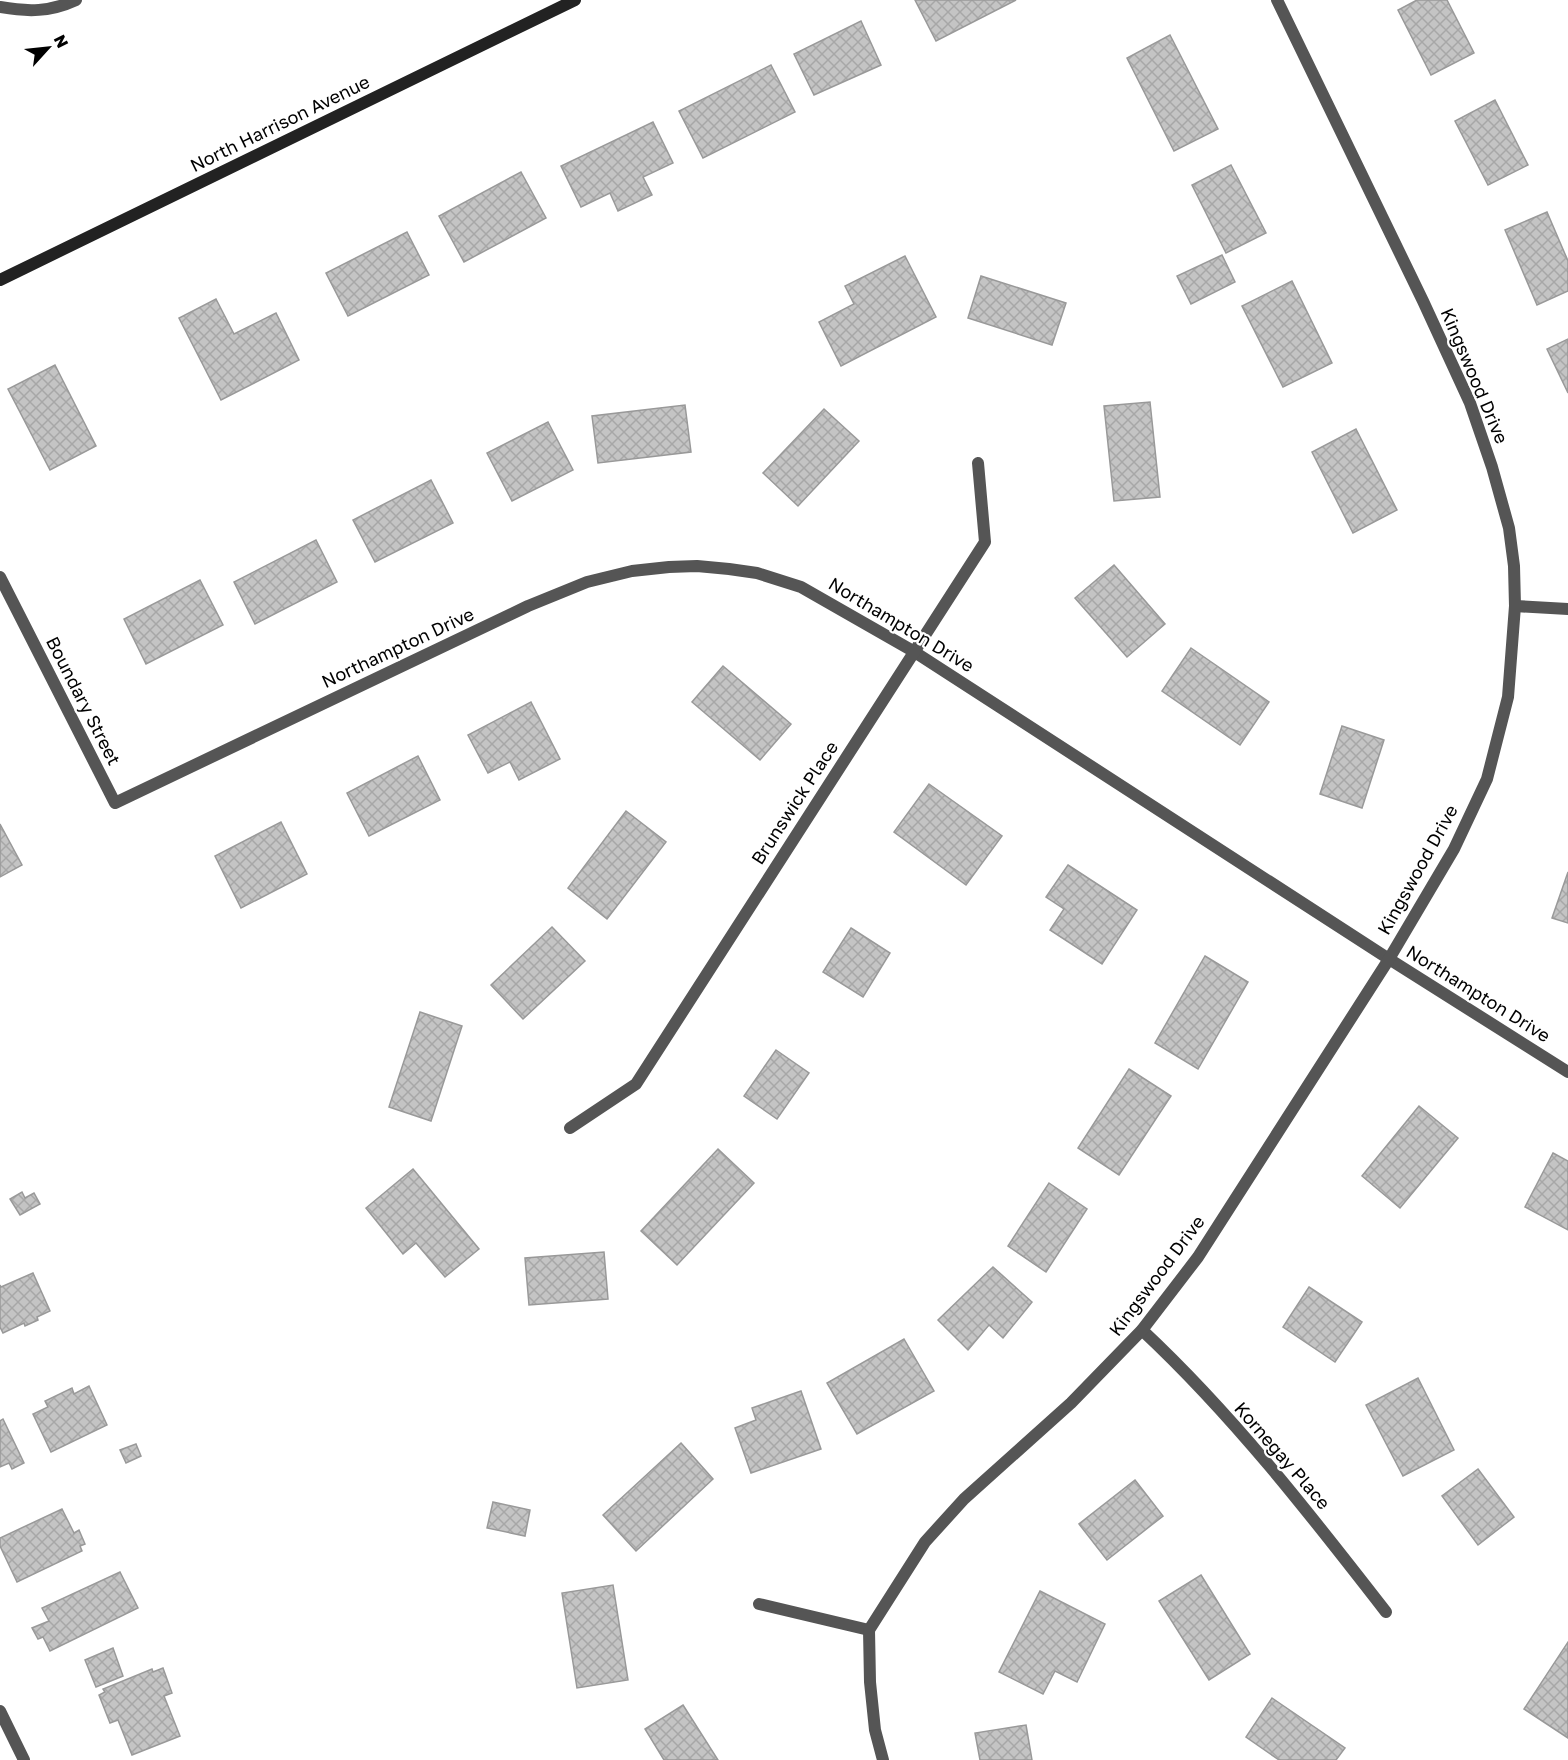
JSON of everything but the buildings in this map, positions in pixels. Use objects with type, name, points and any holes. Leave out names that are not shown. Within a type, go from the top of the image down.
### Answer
[{"type":"main road","name":"North Harrison Avenue","points":[[0,280],[575,0]]},
{"type":"street","points":[[0,7],[41,11],[62,7],[76,0]]},
{"type":"street","name":"Kingswood Drive","points":[[869,1630],[925,1542],[964,1499],[1071,1403],[1142,1330],[1198,1257],[1389,959],[1454,849],[1487,779],[1508,697],[1515,606],[1514,566],[1509,528],[1492,467],[1470,403],[1277,0]]},
{"type":"street","name":"Brunswick Place","points":[[570,1128],[636,1084],[985,542],[978,463]]},
{"type":"street","name":"Northampton Drive","points":[[153,784],[528,606],[587,582],[632,571],[698,566],[757,573],[801,587],[913,651],[1568,1072]]},
{"type":"street","name":"Boundary Street","points":[[0,578],[116,803],[153,784]]},
{"type":"street","points":[[1515,606],[1568,609]]},
{"type":"street","name":"Kornegay Place","points":[[1142,1330],[1175,1362],[1277,1474],[1386,1612]]},
{"type":"street","points":[[759,1604],[869,1630],[873,1718],[884,1760]]},
{"type":"street","points":[[0,1711],[24,1760]]}]
